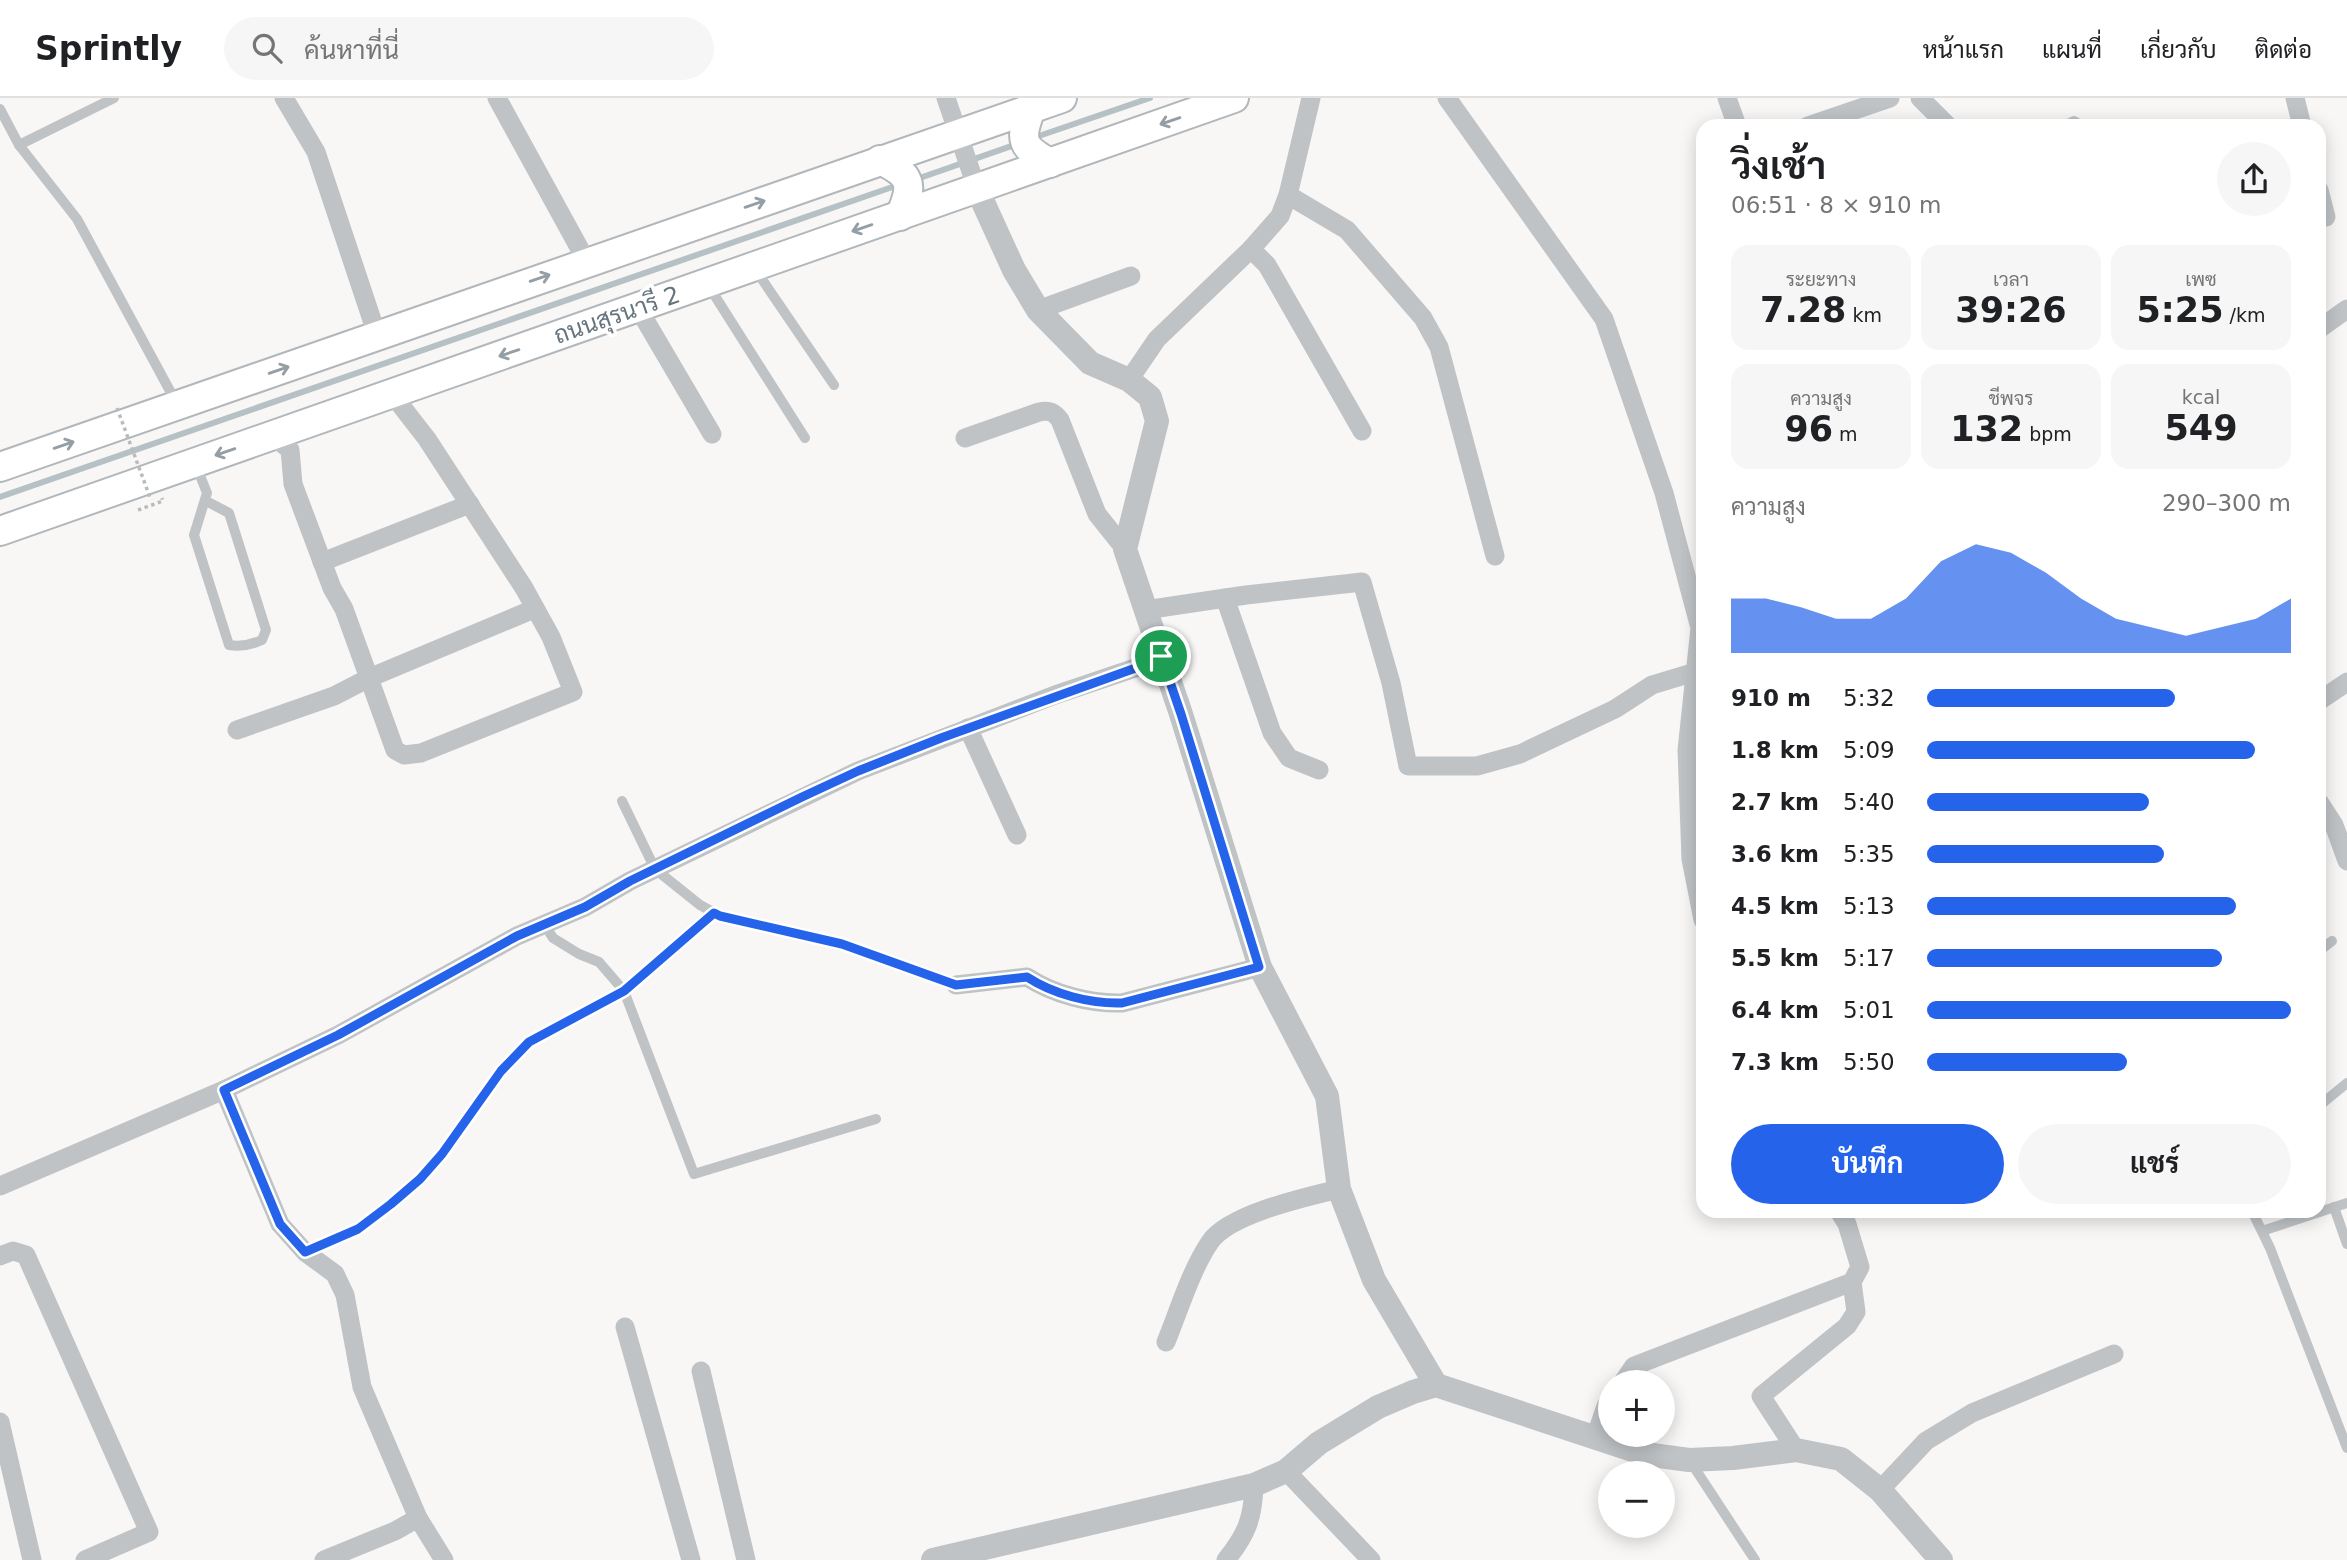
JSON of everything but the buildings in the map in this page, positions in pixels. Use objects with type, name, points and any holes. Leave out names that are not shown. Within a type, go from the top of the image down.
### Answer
[{"type":"main road","points":[[0,467],[587,262],[959,141],[1028,117],[1062,98]]},
{"type":"main road","name":"ถนนสุรนารี 2","points":[[0,531],[638,308],[904,206],[1042,158],[1234,98]]},
{"type":"main road","points":[[1028,117],[1024,141],[1042,158]]},
{"type":"main road","points":[[888,164],[905,175],[908,181],[904,206]]},
{"type":"street","points":[[284,98],[316,152],[377,335]]},
{"type":"street","points":[[497,98],[587,262]]},
{"type":"street","points":[[946,98],[974,182],[1014,271],[1038,310],[1090,363],[1129,380],[1150,397],[1157,421],[1125,550]]},
{"type":"street","points":[[1129,380],[1157,339],[1251,249],[1280,216],[1288,195],[1311,98]]},
{"type":"street","points":[[1447,98],[1604,319],[1664,494],[1696,606]]},
{"type":"street","points":[[1727,98],[1734,119]]},
{"type":"street","points":[[1828,119],[1890,98]]},
{"type":"street","points":[[1920,98],[1941,119]]},
{"type":"street","points":[[2295,98],[2300,119]]},
{"type":"street","points":[[1288,195],[1347,230],[1423,318],[1439,347],[1495,556]]},
{"type":"street","points":[[1251,249],[1267,265],[1362,431]]},
{"type":"street","points":[[1038,310],[1130,276]]},
{"type":"street","points":[[638,308],[712,434]]},
{"type":"street","points":[[2326,323],[2347,309]]},
{"type":"street","points":[[272,436],[290,450],[293,484],[332,588],[344,608],[396,750],[404,755],[421,753],[573,692],[551,637],[524,588],[427,439],[393,394]]},
{"type":"street","points":[[965,438],[1039,412],[1049,410],[1055,414],[1060,420],[1097,514],[1125,550],[1181,714],[1259,967],[1327,1096],[1339,1189],[1374,1280],[1436,1385]]},
{"type":"street","points":[[322,562],[470,504]]},
{"type":"street","points":[[1144,610],[1362,582],[1391,683],[1408,766],[1476,766],[1520,754],[1615,709],[1652,685],[1695,672]]},
{"type":"street","points":[[1225,598],[1252,680],[1276,740],[1289,758],[1319,770]]},
{"type":"street","points":[[237,730],[334,696],[369,678],[534,609]]},
{"type":"street","points":[[0,1186],[224,1090],[338,1035],[517,936],[585,907],[655,869],[858,771],[1144,665],[1161,656]]},
{"type":"street","points":[[1696,666],[1687,750],[1691,859],[1696,884]]},
{"type":"street","points":[[2326,696],[2347,682]]},
{"type":"street","points":[[968,728],[1017,835]]},
{"type":"street","points":[[2326,808],[2340,821],[2347,862]]},
{"type":"street","points":[[956,985],[1027,977],[1043,988],[1100,1001],[1122,1003],[1259,967]]},
{"type":"street","points":[[224,1090],[280,1224],[305,1252],[335,1275],[345,1295],[362,1387],[418,1518],[444,1560]]},
{"type":"street","points":[[1166,1342],[1202,1258],[1210,1242],[1219,1233],[1252,1215],[1282,1204],[1339,1189]]},
{"type":"street","points":[[1796,1450],[1761,1396],[1847,1326],[1856,1311],[1852,1282],[1860,1267],[1843,1218]]},
{"type":"street","points":[[0,1256],[13,1251],[26,1255],[149,1532],[85,1560]]},
{"type":"street","points":[[1631,1370],[1634,1366],[1852,1282]]},
{"type":"street","points":[[625,1327],[691,1560]]},
{"type":"street","points":[[1880,1490],[1926,1441],[1972,1413],[2114,1354]]},
{"type":"street","points":[[701,1371],[746,1560]]},
{"type":"street","points":[[933,1560],[1254,1485],[1286,1471],[1319,1443],[1378,1408],[1436,1385],[1645,1454],[1689,1460],[1733,1458],[1796,1450],[1842,1459],[1880,1490],[1941,1560]]},
{"type":"street","points":[[0,1422],[32,1560]]},
{"type":"street","points":[[1595,1438],[1598,1429]]},
{"type":"street","points":[[1286,1471],[1371,1560]]},
{"type":"street","points":[[1226,1560],[1244,1536],[1249,1524],[1253,1510],[1254,1485]]},
{"type":"street","points":[[324,1560],[395,1531],[418,1518]]},
{"type":"lane","points":[[19,145],[114,98]]},
{"type":"lane","points":[[0,109],[19,145],[77,219],[178,405]]},
{"type":"lane","points":[[753,266],[834,384]]},
{"type":"lane","points":[[706,283],[806,438]]},
{"type":"lane","points":[[187,466],[199,474],[207,493],[194,535],[229,645],[241,647],[253,644],[262,640],[266,630],[229,513],[206,500]]},
{"type":"lane","points":[[622,801],[655,869],[699,905],[720,916],[842,944],[956,985]]},
{"type":"lane","points":[[305,1252],[358,1229],[420,1179],[442,1154],[501,1071],[529,1042],[624,991],[714,913]]},
{"type":"lane","points":[[544,924],[553,938],[579,954],[599,962],[624,991],[694,1174],[876,1119]]},
{"type":"lane","points":[[2326,945],[2332,940]]},
{"type":"lane","points":[[2326,1100],[2347,1083]]},
{"type":"lane","points":[[2326,1210],[2347,1203]]},
{"type":"lane","points":[[2334,1207],[2347,1244]]},
{"type":"lane","points":[[2256,1218],[2347,1448]]},
{"type":"lane","points":[[2262,1231],[2301,1218]]},
{"type":"lane","points":[[1689,1460],[1755,1560]]},
{"type":"path","points":[[117,408],[151,500]]},
{"type":"waterway","points":[[1033,138],[1150,98]]},
{"type":"waterway","points":[[914,180],[1020,143]]},
{"type":"waterway","points":[[0,497],[901,184]]},
{"type":"route","points":[[1161,656],[1259,967],[1122,1003],[1109,1003],[1043,988],[1027,977],[956,985],[842,944],[714,913],[624,991],[529,1042],[501,1071],[442,1154],[420,1179],[370,1221],[341,1238],[305,1252],[280,1224],[224,1090],[338,1035],[517,936],[585,907],[630,881],[858,771],[1055,695],[1144,665],[1161,656]]}]
